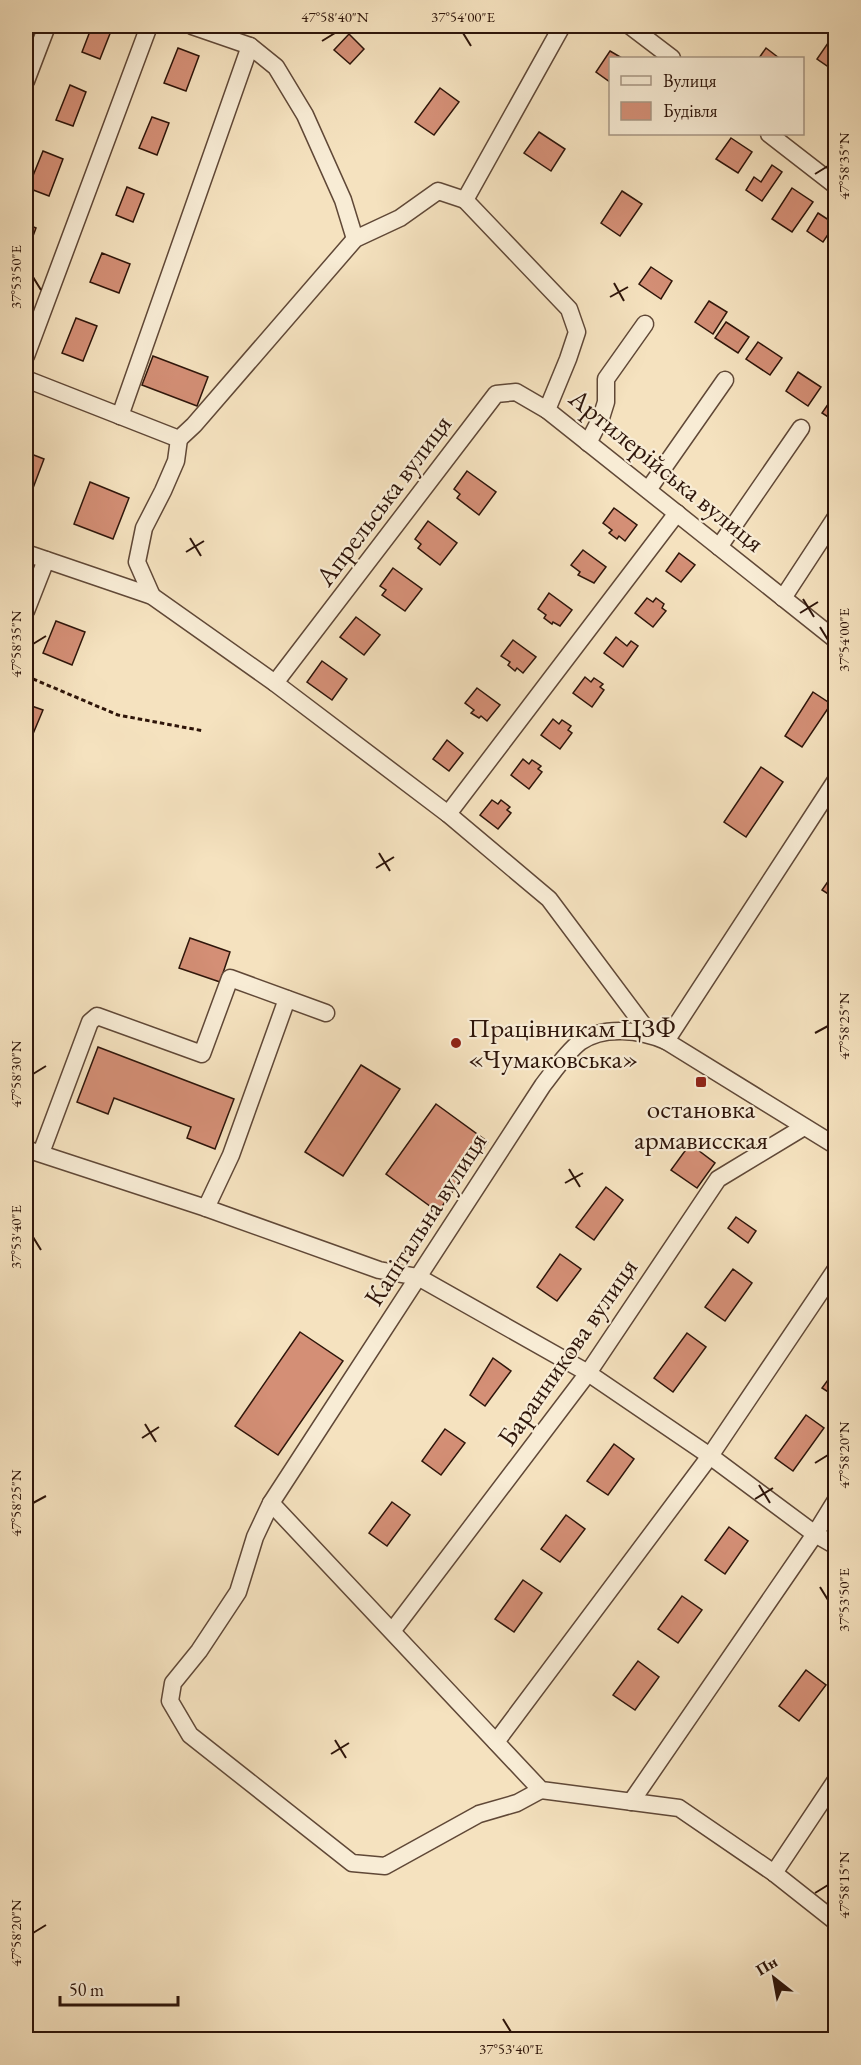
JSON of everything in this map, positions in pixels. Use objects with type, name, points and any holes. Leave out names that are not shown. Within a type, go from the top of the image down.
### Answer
[{"type":"street","points":[[26,81],[47,26]]},
{"type":"street","points":[[26,356],[149,26]]},
{"type":"street","points":[[192,26],[250,46],[276,67],[305,115],[343,200],[355,239]]},
{"type":"street","points":[[152,596],[137,562],[144,528],[176,461],[180,438],[194,425],[355,239],[400,218],[438,191],[465,200],[562,26]]},
{"type":"street","points":[[630,26],[671,57]]},
{"type":"street","points":[[120,416],[250,46]]},
{"type":"street","points":[[770,135],[836,186]]},
{"type":"street","name":"Артилерійська вулиця","points":[[465,200],[569,309],[577,332],[547,410],[836,640]]},
{"type":"street","points":[[588,442],[602,418],[606,402],[606,379],[645,324]]},
{"type":"street","points":[[26,379],[180,438]]},
{"type":"street","points":[[648,490],[724,380]]},
{"type":"street","name":"Апрельська вулиця","points":[[275,682],[496,394],[516,392],[547,410]]},
{"type":"street","points":[[719,547],[801,428]]},
{"type":"street","points":[[448,814],[677,513]]},
{"type":"street","points":[[783,597],[836,517]]},
{"type":"street","points":[[26,552],[152,596],[275,682],[448,814],[549,899],[650,1034]]},
{"type":"street","points":[[26,611],[46,560]]},
{"type":"street","points":[[666,1041],[835,783]]},
{"type":"street","points":[[326,1013],[230,978],[202,1054],[98,1016],[90,1022],[33,1151],[206,1208],[379,1270],[418,1277],[588,1373],[710,1456],[815,1534],[836,1546]]},
{"type":"street","points":[[206,1208],[231,1155],[287,999]]},
{"type":"street","name":"Капітальна вулиця","points":[[541,1790],[516,1803],[479,1814],[385,1866],[352,1863],[190,1735],[170,1701],[173,1683],[199,1651],[238,1592],[255,1537],[271,1503],[543,1085],[580,1043],[597,1033],[616,1031],[650,1034],[666,1041],[836,1146]]},
{"type":"street","name":"Баранникова вулиця","points":[[393,1630],[588,1373],[718,1179],[804,1127]]},
{"type":"street","points":[[496,1742],[710,1456],[836,1269]]},
{"type":"street","points":[[631,1802],[836,1500]]},
{"type":"street","points":[[271,1503],[393,1630],[541,1790],[680,1808],[774,1873],[836,1922]]},
{"type":"street","points":[[774,1873],[836,1780]]},
{"type":"path","points":[[26,676],[118,715],[204,731]]},
{"type":"building","points":[[92,26],[113,26],[100,59],[82,52]]},
{"type":"building","points":[[349,34],[364,49],[350,64],[334,50]]},
{"type":"building","points":[[828,43],[836,49],[836,72],[817,59]]},
{"type":"building","points":[[178,48],[199,56],[186,91],[164,83]]},
{"type":"building","points":[[766,48],[778,57],[760,57]]},
{"type":"building","points":[[610,51],[620,57],[609,57],[609,81],[596,72]]},
{"type":"building","points":[[70,85],[86,92],[73,126],[56,120]]},
{"type":"building","points":[[440,88],[459,102],[434,135],[415,122]]},
{"type":"building","points":[[152,117],[169,123],[157,155],[139,148]]},
{"type":"building","points":[[539,132],[565,149],[551,171],[524,153]]},
{"type":"building","points":[[731,138],[752,152],[738,173],[716,159]]},
{"type":"building","points":[[43,151],[63,159],[49,196],[28,188]]},
{"type":"building","points":[[772,165],[782,172],[762,201],[746,190],[754,177],[761,182]]},
{"type":"building","points":[[127,187],[144,194],[133,222],[116,215]]},
{"type":"building","points":[[792,188],[813,202],[792,232],[772,219]]},
{"type":"building","points":[[622,191],[642,204],[620,236],[601,223]]},
{"type":"building","points":[[818,213],[835,224],[823,242],[807,231]]},
{"type":"building","points":[[26,224],[36,228],[26,255]]},
{"type":"building","points":[[102,253],[130,264],[119,293],[90,282]]},
{"type":"building","points":[[651,267],[672,281],[661,299],[639,284]]},
{"type":"building","points":[[709,301],[727,312],[713,334],[695,322]]},
{"type":"building","points":[[76,318],[97,326],[83,361],[62,353]]},
{"type":"building","points":[[726,322],[749,337],[738,353],[715,338]]},
{"type":"building","points":[[758,342],[782,358],[770,375],[746,359]]},
{"type":"building","points":[[153,356],[208,377],[197,406],[142,385]]},
{"type":"building","points":[[798,372],[821,387],[808,406],[786,391]]},
{"type":"building","points":[[833,397],[836,399],[836,422],[822,413]]},
{"type":"building","points":[[26,452],[44,459],[27,504],[26,503]]},
{"type":"building","points":[[467,471],[496,492],[479,515],[457,498],[460,494],[454,489]]},
{"type":"building","points":[[90,482],[129,498],[113,539],[74,524]]},
{"type":"building","points":[[614,508],[637,525],[625,541],[609,533],[612,530],[603,523]]},
{"type":"building","points":[[428,521],[457,543],[440,565],[418,548],[421,544],[415,539]]},
{"type":"building","points":[[583,550],[606,567],[594,583],[578,575],[580,572],[571,565]]},
{"type":"building","points":[[679,553],[695,565],[681,582],[666,571]]},
{"type":"building","points":[[393,568],[422,589],[405,611],[382,595],[386,590],[380,586]]},
{"type":"building","points":[[549,593],[572,610],[560,626],[544,618],[546,615],[538,609]]},
{"type":"building","points":[[647,598],[653,602],[656,598],[664,604],[662,608],[666,611],[653,627],[635,613]]},
{"type":"building","points":[[356,617],[380,635],[364,655],[340,637]]},
{"type":"building","points":[[56,621],[85,632],[72,665],[43,653]]},
{"type":"building","points":[[616,637],[627,646],[631,641],[638,646],[623,667],[604,653]]},
{"type":"building","points":[[513,640],[536,657],[523,673],[517,668],[515,671],[508,665],[510,662],[501,656]]},
{"type":"building","points":[[322,661],[347,679],[332,700],[307,682]]},
{"type":"building","points":[[585,677],[591,682],[594,678],[603,684],[600,687],[604,690],[592,707],[573,693]]},
{"type":"building","points":[[477,688],[500,705],[487,721],[471,713],[474,710],[465,703]]},
{"type":"building","points":[[813,692],[831,704],[802,747],[785,736]]},
{"type":"building","points":[[26,704],[43,710],[30,741],[26,739]]},
{"type":"building","points":[[553,719],[559,724],[562,720],[571,726],[568,730],[572,733],[560,749],[541,735]]},
{"type":"building","points":[[447,740],[463,753],[449,771],[433,759]]},
{"type":"building","points":[[523,759],[529,764],[532,760],[541,766],[538,769],[542,772],[529,789],[511,775]]},
{"type":"building","points":[[761,767],[783,782],[746,837],[724,822]]},
{"type":"building","points":[[492,800],[498,804],[501,800],[510,807],[507,810],[511,813],[498,829],[480,815]]},
{"type":"building","points":[[836,870],[836,899],[822,890]]},
{"type":"building","points":[[190,938],[230,952],[220,982],[179,968]]},
{"type":"building","points":[[98,1047],[234,1099],[215,1149],[187,1138],[191,1127],[114,1098],[108,1114],[77,1102]]},
{"type":"building","points":[[361,1065],[400,1089],[343,1176],[305,1152]]},
{"type":"building","points":[[436,1104],[488,1142],[438,1212],[386,1174]]},
{"type":"building","points":[[690,1144],[715,1163],[697,1188],[671,1170]]},
{"type":"building","points":[[606,1187],[623,1200],[594,1240],[576,1227]]},
{"type":"building","points":[[736,1217],[756,1231],[748,1243],[728,1228]]},
{"type":"building","points":[[560,1254],[581,1269],[557,1301],[537,1287]]},
{"type":"building","points":[[733,1269],[752,1283],[725,1321],[705,1307]]},
{"type":"building","points":[[300,1332],[343,1361],[278,1455],[235,1426]]},
{"type":"building","points":[[687,1333],[706,1347],[673,1392],[654,1378]]},
{"type":"building","points":[[493,1358],[511,1371],[485,1406],[470,1395]]},
{"type":"building","points":[[836,1369],[836,1397],[822,1388]]},
{"type":"building","points":[[806,1415],[824,1428],[793,1471],[775,1458]]},
{"type":"building","points":[[445,1429],[465,1443],[441,1475],[422,1461]]},
{"type":"building","points":[[614,1444],[634,1459],[608,1495],[587,1481]]},
{"type":"building","points":[[392,1502],[410,1515],[387,1546],[369,1533]]},
{"type":"building","points":[[566,1515],[585,1529],[560,1562],[541,1549]]},
{"type":"building","points":[[729,1527],[748,1541],[725,1574],[705,1560]]},
{"type":"building","points":[[523,1580],[542,1593],[514,1632],[495,1619]]},
{"type":"building","points":[[682,1596],[702,1610],[678,1643],[658,1629]]},
{"type":"building","points":[[638,1661],[659,1677],[635,1710],[613,1695]]},
{"type":"building","points":[[806,1670],[826,1685],[799,1721],[779,1706]]},
{"type":"place","name":"Працівникам ЦЗФ «Чумаковська»","points":[[456,1043]]},
{"type":"place","name":"остановка армависская","points":[[701,1082]]}]
